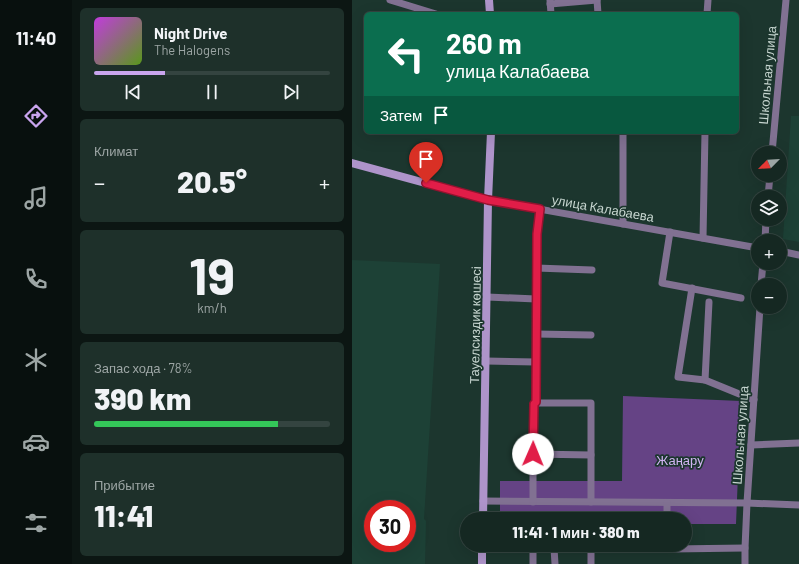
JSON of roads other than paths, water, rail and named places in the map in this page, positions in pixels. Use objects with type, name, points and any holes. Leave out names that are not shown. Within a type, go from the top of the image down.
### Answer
[{"type":"street","points":[[390,0],[429,12]]},
{"type":"street","points":[[489,0],[490,12]]},
{"type":"street","points":[[551,12],[550,2],[598,0],[598,12]]},
{"type":"street","points":[[708,0],[708,12]]},
{"type":"street","name":"Школьная улица","points":[[773,146],[786,0]]},
{"type":"street","name":"Тауелсиздик көшесі","points":[[483,512],[488,200],[491,134]]},
{"type":"street","points":[[623,134],[623,224]]},
{"type":"street","points":[[703,238],[705,134]]},
{"type":"street","name":"улица Калабаева","points":[[352,163],[488,200],[751,247]]},
{"type":"street","points":[[532,502],[534,404],[536,402],[536,268],[537,234],[540,209]]},
{"type":"street","points":[[670,232],[662,283],[741,298]]},
{"type":"street","points":[[787,253],[799,255]]},
{"type":"street","points":[[536,268],[592,270]]},
{"type":"street","points":[[692,288],[678,377],[705,380],[754,400]]},
{"type":"street","points":[[487,298],[536,299]]},
{"type":"street","points":[[705,380],[709,302]]},
{"type":"street","name":"Школьная улица","points":[[745,564],[747,503],[760,314]]},
{"type":"street","points":[[536,334],[591,335]]},
{"type":"street","points":[[486,360],[536,362]]},
{"type":"street","points":[[536,402],[591,403],[591,502]]},
{"type":"street","points":[[751,445],[799,443]]},
{"type":"street","points":[[533,454],[591,455]]},
{"type":"street","points":[[483,501],[747,503],[799,505]]},
{"type":"street","points":[[667,503],[667,512]]},
{"type":"street","points":[[692,549],[745,548]]},
{"type":"street","points":[[482,552],[482,564]]},
{"type":"street","points":[[533,552],[533,564]]},
{"type":"street","points":[[554,552],[554,564]]},
{"type":"street","points":[[590,552],[591,564]]},
{"type":"park label","name":"Жаңару","points":[[680,460]]}]
